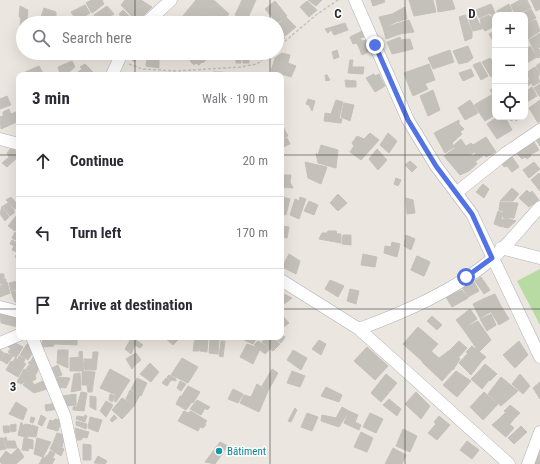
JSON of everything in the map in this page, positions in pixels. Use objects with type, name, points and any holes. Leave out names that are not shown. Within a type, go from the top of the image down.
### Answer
[{"type":"street","points":[[154,16],[171,0]]},
{"type":"street","points":[[355,0],[408,120],[424,148],[472,214],[540,357]]},
{"type":"street","points":[[113,72],[119,60]]},
{"type":"street","points":[[456,193],[506,153],[540,130]]},
{"type":"street","points":[[0,139],[16,143]]},
{"type":"street","points":[[359,328],[392,317],[416,306],[460,281],[492,258],[540,207]]},
{"type":"street","points":[[501,248],[540,258]]},
{"type":"street","points":[[284,282],[359,328],[509,464]]},
{"type":"street","points":[[0,307],[16,311]]},
{"type":"street","points":[[0,343],[16,336]]},
{"type":"street","points":[[33,340],[65,417],[74,464]]},
{"type":"street","points":[[528,464],[540,432]]},
{"type":"path","points":[[284,42],[316,15],[338,0]]},
{"type":"path","points":[[126,60],[156,70],[204,70],[250,66],[257,64],[262,60]]},
{"type":"green space","points":[[540,269],[540,325],[517,281]]},
{"type":"building","points":[[91,0],[102,0],[104,4],[92,13],[86,3]]},
{"type":"building","points":[[125,0],[141,0],[152,7],[143,16],[131,16],[121,5]]},
{"type":"building","points":[[196,0],[213,0],[216,2],[203,16],[183,16]]},
{"type":"building","points":[[242,0],[256,0],[249,16],[235,15]]},
{"type":"building","points":[[308,0],[322,0],[316,6]]},
{"type":"building","points":[[371,0],[384,0],[385,2],[373,6]]},
{"type":"building","points":[[409,0],[433,0],[436,12],[414,16]]},
{"type":"building","points":[[436,0],[452,0],[455,9],[438,12]]},
{"type":"building","points":[[520,0],[527,0],[531,8],[522,12],[514,12],[511,5]]},
{"type":"building","points":[[531,0],[540,0],[540,9],[536,11]]},
{"type":"building","points":[[275,1],[287,16],[284,18],[284,16],[271,16],[265,9]]},
{"type":"building","points":[[307,1],[317,10],[309,17],[300,7]]},
{"type":"building","points":[[216,2],[229,14],[227,16],[204,16]]},
{"type":"building","points":[[491,4],[495,12],[492,12],[491,15],[490,13],[479,18],[476,10]]},
{"type":"building","points":[[509,4],[512,11],[497,12]]},
{"type":"building","points":[[85,5],[90,13],[85,16],[74,16],[71,12]]},
{"type":"building","points":[[20,6],[28,10],[27,16],[19,16]]},
{"type":"building","points":[[107,6],[114,14],[110,16],[94,15]]},
{"type":"building","points":[[405,7],[407,19],[396,22],[392,14]]},
{"type":"building","points":[[44,8],[56,12],[56,16],[41,16]]},
{"type":"building","points":[[531,9],[536,18],[528,22],[528,12],[525,12]]},
{"type":"building","points":[[123,10],[129,16],[121,16],[119,14]]},
{"type":"building","points":[[474,12],[482,29],[473,31],[467,15]]},
{"type":"building","points":[[392,14],[396,22],[383,28],[379,17]]},
{"type":"building","points":[[465,15],[472,31],[472,38],[465,41],[459,17]]},
{"type":"building","points":[[489,15],[490,17],[492,16],[492,28],[485,31],[480,25],[480,19]]},
{"type":"building","points":[[286,17],[296,27],[285,36],[284,35],[284,19]]},
{"type":"building","points":[[409,20],[414,32],[400,34],[396,24]]},
{"type":"building","points":[[536,20],[540,31],[528,39],[528,23]]},
{"type":"building","points":[[345,23],[348,30],[334,35],[331,30],[328,33],[325,29]]},
{"type":"building","points":[[396,24],[400,34],[386,39],[383,28]]},
{"type":"building","points":[[362,31],[364,37],[360,38],[362,41],[367,40],[372,50],[362,55],[357,43],[353,44],[350,37]]},
{"type":"building","points":[[492,32],[492,40],[489,34]]},
{"type":"building","points":[[540,33],[540,47],[538,48],[540,50],[540,57],[538,58],[529,40]]},
{"type":"building","points":[[400,37],[401,40],[410,39],[413,49],[392,54],[387,42]]},
{"type":"building","points":[[468,46],[473,58],[468,62],[459,64],[453,51]]},
{"type":"building","points":[[530,46],[537,57],[528,62],[528,48]]},
{"type":"building","points":[[337,50],[339,57],[334,59],[332,52]]},
{"type":"building","points":[[450,50],[454,62],[433,69],[428,58]]},
{"type":"building","points":[[284,54],[290,55],[288,63],[296,66],[291,77],[284,75],[284,72],[271,71],[274,60],[284,60]]},
{"type":"building","points":[[490,58],[492,62],[492,76],[491,77],[482,62]]},
{"type":"building","points":[[147,60],[159,60],[159,68],[146,66]]},
{"type":"building","points":[[206,60],[199,65],[196,63],[194,65],[190,61]]},
{"type":"building","points":[[236,60],[241,60],[241,63],[236,63]]},
{"type":"building","points":[[243,60],[249,60],[249,63],[243,63]]},
{"type":"building","points":[[350,60],[353,60],[352,67],[364,67],[363,74],[348,73]]},
{"type":"building","points":[[72,61],[75,67],[69,72],[59,72],[58,67]]},
{"type":"building","points":[[480,62],[488,76],[481,80],[473,65]]},
{"type":"building","points":[[540,63],[540,73],[536,66]]},
{"type":"building","points":[[85,64],[93,72],[85,72],[80,67]]},
{"type":"building","points":[[429,64],[435,80],[410,89],[404,73]]},
{"type":"building","points":[[39,66],[42,72],[25,72]]},
{"type":"building","points":[[535,67],[540,74],[538,77],[540,82],[533,86],[528,77],[528,72]]},
{"type":"building","points":[[471,69],[474,76],[463,81],[459,73]]},
{"type":"building","points":[[374,74],[375,76],[379,74],[385,86],[375,92],[366,78]]},
{"type":"building","points":[[325,75],[327,75],[330,80],[326,81]]},
{"type":"building","points":[[345,80],[356,81],[356,87],[346,87]]},
{"type":"building","points":[[425,84],[428,89],[413,96],[410,89]]},
{"type":"building","points":[[540,84],[540,97],[534,88]]},
{"type":"building","points":[[532,87],[537,96],[528,101],[528,90]]},
{"type":"building","points":[[433,90],[440,110],[428,116],[420,96]]},
{"type":"building","points":[[492,95],[492,117],[485,121],[474,105]]},
{"type":"building","points":[[7,96],[11,105],[0,109],[0,99]]},
{"type":"building","points":[[308,99],[315,101],[312,111],[309,105],[306,104]]},
{"type":"building","points":[[336,100],[343,102],[339,118],[342,119],[341,123],[324,121],[325,113],[331,114]]},
{"type":"building","points":[[470,100],[478,113],[465,120],[458,108]]},
{"type":"building","points":[[540,100],[540,121],[538,123],[529,108]]},
{"type":"building","points":[[344,103],[354,105],[350,121],[341,117]]},
{"type":"building","points":[[9,109],[11,114],[16,112],[16,122],[1,129],[0,117],[3,116],[3,112]]},
{"type":"building","points":[[459,120],[459,124],[464,129],[460,132],[462,134],[452,143],[454,147],[445,153],[434,133]]},
{"type":"building","points":[[493,120],[507,120],[512,130],[497,139],[487,124]]},
{"type":"building","points":[[284,129],[288,136],[284,138]]},
{"type":"building","points":[[370,133],[379,140],[361,160],[350,152],[354,146],[352,143],[357,136],[364,139]]},
{"type":"building","points":[[388,133],[397,141],[389,153],[380,145]]},
{"type":"building","points":[[486,137],[496,152],[486,157],[484,155],[476,161],[472,156],[476,154],[475,152],[471,154],[466,146],[471,143],[473,145]]},
{"type":"building","points":[[287,138],[290,144],[284,147],[284,139]]},
{"type":"building","points":[[540,138],[540,146],[536,140]]},
{"type":"building","points":[[461,139],[477,164],[469,171],[460,175],[444,156],[455,148],[454,145]]},
{"type":"building","points":[[534,142],[539,150],[530,155],[525,148]]},
{"type":"building","points":[[321,145],[338,150],[336,168],[318,163],[316,153],[318,155]]},
{"type":"building","points":[[523,146],[531,156],[527,159],[525,157],[522,159],[516,152]]},
{"type":"building","points":[[11,148],[16,151],[16,159],[7,167],[2,163],[9,157],[7,153]]},
{"type":"building","points":[[377,149],[387,160],[378,170],[369,159]]},
{"type":"building","points":[[510,154],[519,167],[512,172],[507,166],[504,167],[500,161]]},
{"type":"building","points":[[410,161],[417,167],[412,172],[405,165]]},
{"type":"building","points":[[305,162],[327,167],[321,184],[308,178]]},
{"type":"building","points":[[534,162],[540,169],[529,178],[523,170]]},
{"type":"building","points":[[539,173],[540,175],[540,191],[531,180]]},
{"type":"building","points":[[284,175],[291,175],[290,182],[293,188],[284,187]]},
{"type":"building","points":[[396,178],[401,180],[398,186],[394,184]]},
{"type":"building","points":[[483,184],[489,189],[484,198],[476,192]]},
{"type":"building","points":[[512,188],[519,194],[513,201],[500,201]]},
{"type":"building","points":[[527,190],[530,193],[532,191],[539,200],[529,207],[519,198]]},
{"type":"building","points":[[338,194],[347,203],[338,211],[330,203]]},
{"type":"building","points":[[11,197],[16,203],[15,209],[6,200]]},
{"type":"building","points":[[284,197],[290,199],[286,215],[284,214]]},
{"type":"building","points":[[300,197],[306,199],[299,219],[290,215],[295,199],[299,201]]},
{"type":"building","points":[[406,198],[413,200],[415,213],[407,214]]},
{"type":"building","points":[[309,201],[318,205],[314,215],[304,211]]},
{"type":"building","points":[[500,202],[518,203],[514,218],[503,218],[503,211],[499,210]]},
{"type":"building","points":[[8,203],[14,210],[14,213],[10,216],[3,206]]},
{"type":"building","points":[[2,206],[9,217],[5,221],[0,214]]},
{"type":"building","points":[[498,211],[503,213],[501,219],[505,220],[502,227],[494,224]]},
{"type":"building","points":[[16,216],[15,231],[8,226]]},
{"type":"building","points":[[505,218],[516,221],[508,228],[503,227]]},
{"type":"building","points":[[284,226],[289,227],[287,238],[284,238]]},
{"type":"building","points":[[328,231],[336,231],[337,234],[341,234],[341,243],[319,239],[322,233],[327,233]]},
{"type":"building","points":[[15,232],[16,240],[12,238]]},
{"type":"building","points":[[343,235],[351,235],[351,245],[342,244]]},
{"type":"building","points":[[406,235],[415,239],[411,250],[404,246]]},
{"type":"building","points":[[12,240],[16,242],[16,247],[10,244]]},
{"type":"building","points":[[392,242],[400,244],[397,257],[384,253],[385,246],[391,247]]},
{"type":"building","points":[[14,246],[16,247],[16,252],[12,250]]},
{"type":"building","points":[[289,254],[300,261],[296,274],[284,268],[284,263]]},
{"type":"building","points":[[363,254],[377,257],[375,267],[361,265]]},
{"type":"building","points":[[417,256],[430,262],[424,276],[411,270]]},
{"type":"building","points":[[417,256],[430,262],[424,276],[411,270]]},
{"type":"building","points":[[0,274],[4,274],[4,278],[0,279]]},
{"type":"building","points":[[481,277],[490,290],[484,294],[475,281]]},
{"type":"building","points":[[0,279],[6,279],[6,283],[0,284]]},
{"type":"building","points":[[330,280],[344,286],[338,297],[325,289]]},
{"type":"building","points":[[16,281],[16,289],[11,291],[9,283]]},
{"type":"building","points":[[7,282],[10,293],[0,297],[0,286]]},
{"type":"building","points":[[474,282],[479,291],[468,297],[462,287]]},
{"type":"building","points":[[350,289],[359,291],[356,304],[347,301]]},
{"type":"building","points":[[462,290],[468,298],[452,307],[446,297]]},
{"type":"building","points":[[16,291],[16,302],[15,302],[11,292]]},
{"type":"building","points":[[284,294],[292,298],[284,304]]},
{"type":"building","points":[[495,294],[501,306],[494,310],[490,303],[486,305],[483,299]]},
{"type":"building","points":[[483,299],[486,305],[490,303],[494,310],[480,318],[473,304]]},
{"type":"building","points":[[501,306],[509,319],[499,325],[491,312]]},
{"type":"building","points":[[470,309],[477,319],[463,329],[456,320]]},
{"type":"building","points":[[0,311],[2,314],[16,315],[16,327],[1,323]]},
{"type":"building","points":[[491,314],[496,325],[487,331],[480,319]]},
{"type":"building","points":[[432,316],[442,325],[437,330],[427,321]]},
{"type":"building","points":[[284,317],[289,323],[284,327]]},
{"type":"building","points":[[478,321],[491,340],[479,352],[463,329]]},
{"type":"building","points":[[418,327],[438,344],[422,361],[403,344]]},
{"type":"building","points":[[43,340],[53,340],[54,346],[42,347]]},
{"type":"building","points":[[54,340],[77,340],[77,345],[54,344]]},
{"type":"building","points":[[130,340],[136,340],[143,345],[140,348],[135,345],[131,354],[125,349]]},
{"type":"building","points":[[167,340],[178,340],[173,345]]},
{"type":"building","points":[[195,340],[201,340],[199,351],[193,351]]},
{"type":"building","points":[[201,340],[208,340],[207,352],[200,351]]},
{"type":"building","points":[[210,340],[219,340],[218,354],[209,353]]},
{"type":"building","points":[[244,340],[255,340],[253,344]]},
{"type":"building","points":[[264,340],[275,340],[280,344],[273,351],[262,342]]},
{"type":"building","points":[[319,340],[326,344],[321,355],[312,349]]},
{"type":"building","points":[[221,341],[225,341],[223,357],[219,356]]},
{"type":"building","points":[[258,341],[270,349],[265,354],[254,345]]},
{"type":"building","points":[[459,341],[467,348],[458,358],[450,350]]},
{"type":"building","points":[[519,341],[528,355],[515,368],[503,355]]},
{"type":"building","points":[[13,342],[23,347],[16,358],[8,352],[11,348],[8,347]]},
{"type":"building","points":[[27,344],[34,351],[28,360],[20,355]]},
{"type":"building","points":[[247,344],[260,349],[253,364],[240,357]]},
{"type":"building","points":[[472,346],[486,357],[481,362],[466,352]]},
{"type":"building","points":[[367,347],[388,366],[375,380],[354,361]]},
{"type":"building","points":[[0,350],[4,353],[0,361]]},
{"type":"building","points":[[58,350],[68,350],[68,368],[57,363]]},
{"type":"building","points":[[293,350],[307,358],[301,370],[287,360]]},
{"type":"building","points":[[450,350],[460,359],[453,370],[439,358]]},
{"type":"building","points":[[82,351],[84,370],[80,371],[79,352]]},
{"type":"building","points":[[431,351],[452,370],[442,381],[422,362]]},
{"type":"building","points":[[93,352],[98,352],[96,370],[92,370]]},
{"type":"building","points":[[5,353],[13,356],[7,364],[1,360]]},
{"type":"building","points":[[136,353],[141,360],[135,365],[129,357]]},
{"type":"building","points":[[468,353],[481,362],[471,375],[459,363]]},
{"type":"building","points":[[34,355],[39,368],[31,361]]},
{"type":"building","points":[[19,356],[25,359],[24,362],[18,359]]},
{"type":"building","points":[[79,357],[80,371],[70,371],[70,358]]},
{"type":"building","points":[[129,357],[135,365],[132,369],[126,359]]},
{"type":"building","points":[[15,358],[26,364],[23,368],[13,362]]},
{"type":"building","points":[[182,358],[198,367],[188,383],[171,375]]},
{"type":"building","points":[[84,359],[93,359],[92,370],[85,370]]},
{"type":"building","points":[[11,361],[23,368],[18,377],[6,370]]},
{"type":"building","points":[[30,361],[39,368],[38,370],[28,363]]},
{"type":"building","points":[[150,363],[159,372],[151,382],[140,374]]},
{"type":"building","points":[[485,364],[497,374],[490,381],[478,372]]},
{"type":"building","points":[[29,365],[38,370],[35,376],[26,369]]},
{"type":"building","points":[[58,365],[62,375],[56,377],[52,368]]},
{"type":"building","points":[[24,369],[36,377],[35,380],[26,381],[21,384],[17,382]]},
{"type":"building","points":[[110,369],[130,380],[116,402],[114,401],[116,395],[100,388]]},
{"type":"building","points":[[272,369],[278,373],[268,391],[262,386]]},
{"type":"building","points":[[82,371],[95,372],[92,392],[88,392],[87,385],[82,385]]},
{"type":"building","points":[[292,371],[305,376],[300,387],[287,383]]},
{"type":"building","points":[[456,371],[471,381],[457,397],[443,385]]},
{"type":"building","points":[[478,372],[489,380],[482,389],[471,379]]},
{"type":"building","points":[[80,373],[81,390],[71,392],[74,374]]},
{"type":"building","points":[[386,374],[397,383],[381,402],[371,393]]},
{"type":"building","points":[[520,374],[530,386],[523,394],[512,384]]},
{"type":"building","points":[[169,375],[176,379],[176,381],[167,377]]},
{"type":"building","points":[[57,377],[70,378],[66,388],[56,387]]},
{"type":"building","points":[[501,377],[518,391],[501,406],[488,394]]},
{"type":"building","points":[[137,378],[147,383],[141,396],[131,389]]},
{"type":"building","points":[[166,378],[171,380],[167,386],[162,383]]},
{"type":"building","points":[[26,381],[32,381],[34,385],[43,381],[47,389],[34,393],[23,385]]},
{"type":"building","points":[[180,381],[186,384],[181,391],[177,388]]},
{"type":"building","points":[[540,382],[540,399],[533,388]]},
{"type":"building","points":[[257,384],[268,391],[259,412],[240,403],[244,395],[251,397]]},
{"type":"building","points":[[188,386],[200,392],[193,403],[181,397]]},
{"type":"building","points":[[326,387],[342,395],[339,402],[321,396]]},
{"type":"building","points":[[233,389],[243,394],[238,403],[228,399]]},
{"type":"building","points":[[130,390],[140,395],[135,404],[126,399]]},
{"type":"building","points":[[81,392],[87,393],[84,411],[73,410],[73,407],[77,406]]},
{"type":"building","points":[[416,392],[430,406],[421,419],[405,404]]},
{"type":"building","points":[[484,392],[498,404],[483,420],[470,407]]},
{"type":"building","points":[[76,394],[76,405],[67,406],[62,396]]},
{"type":"building","points":[[110,394],[115,396],[112,402],[109,400]]},
{"type":"building","points":[[90,396],[96,397],[96,410],[90,407]]},
{"type":"building","points":[[180,396],[192,402],[186,410],[176,404]]},
{"type":"building","points":[[122,398],[135,405],[122,419],[112,410]]},
{"type":"building","points":[[389,399],[401,409],[397,416],[383,405]]},
{"type":"building","points":[[197,400],[210,407],[207,410],[205,408],[201,415],[190,409]]},
{"type":"building","points":[[106,401],[113,405],[106,417],[100,411]]},
{"type":"building","points":[[16,402],[27,409],[23,420],[9,414]]},
{"type":"building","points":[[56,403],[58,409],[46,411],[45,405]]},
{"type":"building","points":[[510,405],[520,413],[514,419],[504,411]]},
{"type":"building","points":[[342,407],[349,411],[339,427],[321,421],[322,415],[336,418]]},
{"type":"building","points":[[295,408],[297,410],[291,422],[288,421]]},
{"type":"building","points":[[184,411],[188,413],[191,411],[207,421],[205,423],[206,425],[203,428],[200,427],[198,431],[178,421]]},
{"type":"building","points":[[349,411],[358,415],[355,422],[361,425],[359,430],[344,423]]},
{"type":"building","points":[[506,412],[514,419],[510,424],[501,417]]},
{"type":"building","points":[[307,413],[318,417],[312,431],[301,427]]},
{"type":"building","points":[[370,413],[383,419],[376,433],[363,427]]},
{"type":"building","points":[[41,415],[46,418],[42,426],[38,424]]},
{"type":"building","points":[[85,415],[87,416],[85,422],[76,419],[77,416],[84,417]]},
{"type":"building","points":[[114,415],[117,418],[112,422],[110,420]]},
{"type":"building","points":[[439,416],[450,425],[437,440],[428,433],[436,424],[434,422]]},
{"type":"building","points":[[31,417],[35,418],[33,423],[30,422]]},
{"type":"building","points":[[90,417],[102,420],[98,432],[88,428]]},
{"type":"building","points":[[501,417],[514,428],[506,437],[492,425]]},
{"type":"building","points":[[55,419],[61,420],[58,431],[47,428],[50,420],[53,421]]},
{"type":"building","points":[[76,421],[87,424],[86,429],[76,425]]},
{"type":"building","points":[[21,422],[24,426],[25,424],[31,425],[27,438],[18,435]]},
{"type":"building","points":[[16,424],[16,431],[11,432],[10,425]]},
{"type":"building","points":[[32,425],[38,427],[36,437],[28,436]]},
{"type":"building","points":[[3,426],[9,426],[10,432],[4,433]]},
{"type":"building","points":[[521,426],[527,432],[514,444],[508,438]]},
{"type":"building","points":[[75,428],[89,432],[87,438],[83,437],[81,440],[77,440]]},
{"type":"building","points":[[403,429],[417,436],[410,452],[396,446]]},
{"type":"building","points":[[361,432],[373,438],[367,452],[354,447]]},
{"type":"building","points":[[57,433],[65,435],[62,447],[53,443]]},
{"type":"building","points":[[6,437],[7,441],[15,441],[17,448],[7,448],[4,438]]},
{"type":"building","points":[[0,438],[3,438],[6,449],[0,450]]},
{"type":"building","points":[[24,438],[33,440],[33,449],[29,448],[28,451],[22,450]]},
{"type":"building","points":[[37,438],[51,442],[43,457],[34,454]]},
{"type":"building","points":[[467,441],[479,450],[472,459],[460,450]]},
{"type":"building","name":"Bâtiment","points":[[220,442],[228,446],[215,464],[205,462]]},
{"type":"building","points":[[53,443],[64,449],[61,456],[50,449]]},
{"type":"building","points":[[83,444],[91,445],[91,460],[83,460]]},
{"type":"building","points":[[18,448],[24,457],[16,464],[2,464],[0,462],[0,459],[6,451],[11,455]]},
{"type":"building","points":[[393,448],[406,455],[402,464],[385,464]]},
{"type":"building","points":[[50,451],[55,453],[53,457],[48,455]]},
{"type":"building","points":[[540,451],[540,464],[535,464]]},
{"type":"building","points":[[47,455],[55,459],[52,464],[39,464],[43,457],[45,458]]},
{"type":"building","points":[[98,456],[107,461],[105,464],[94,463]]},
{"type":"place","name":"Bâtiment","points":[[219,451]]},
{"type":"route","points":[[375,45],[408,120],[420,142],[472,214],[483,234],[492,258],[466,277]]}]
